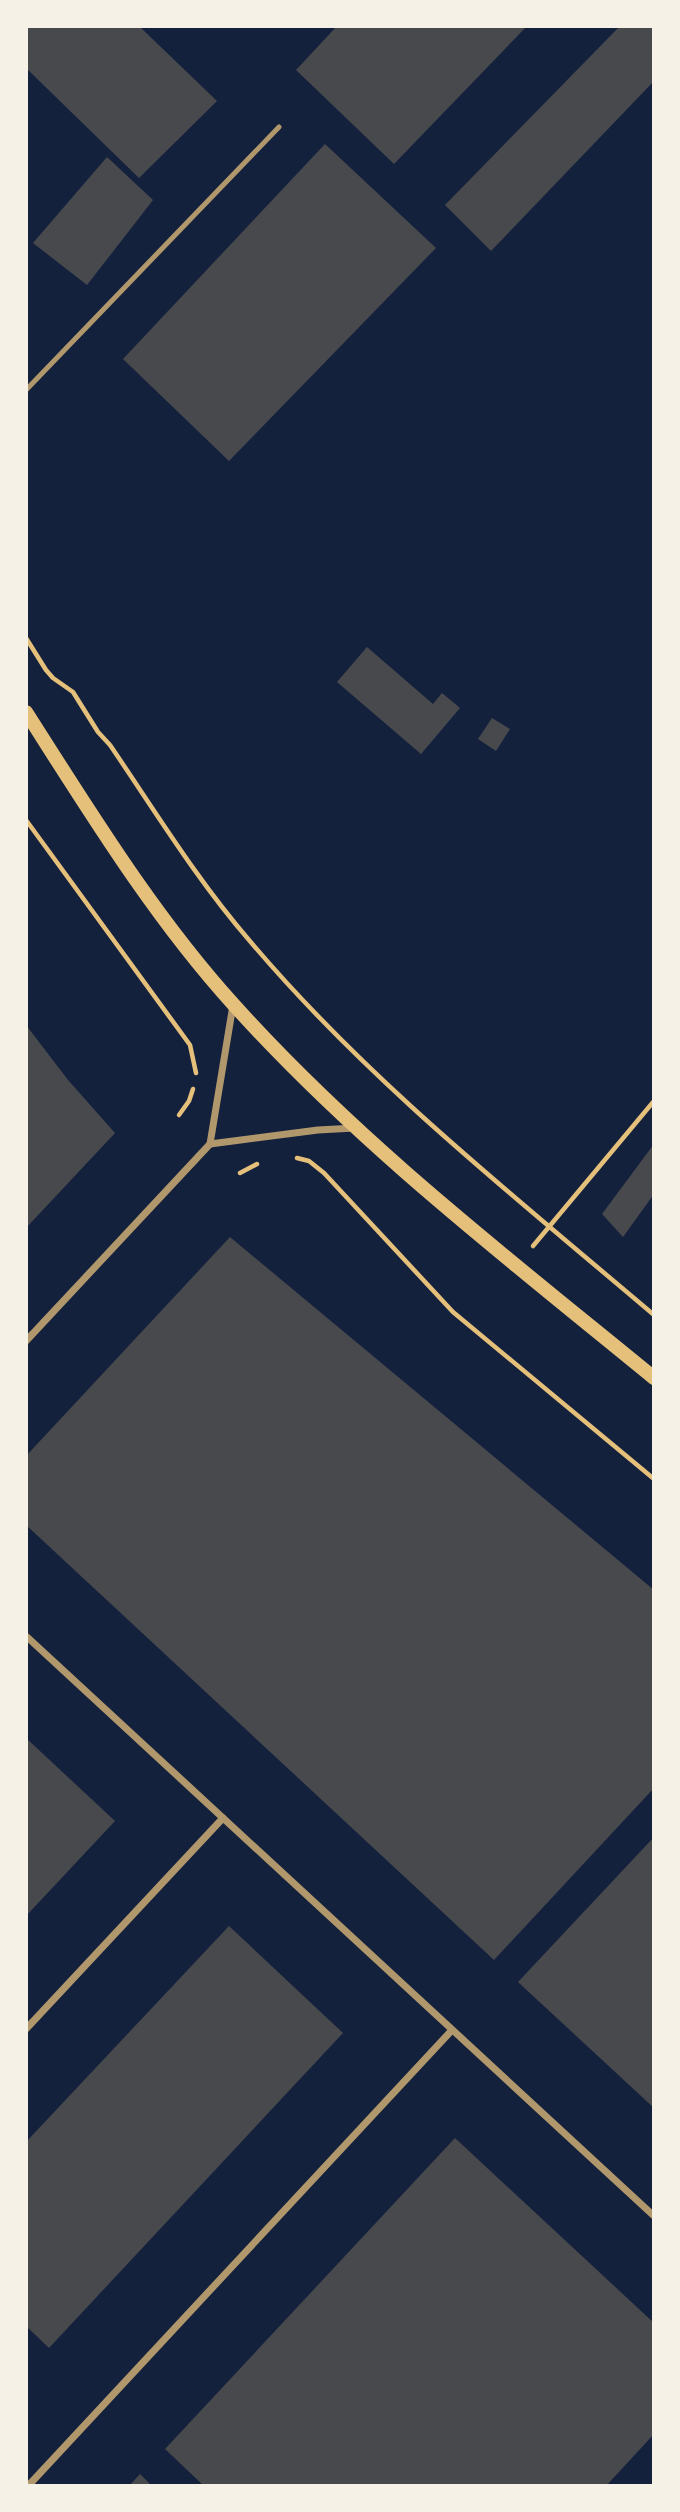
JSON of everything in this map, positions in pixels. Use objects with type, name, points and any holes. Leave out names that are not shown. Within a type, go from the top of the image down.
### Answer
[{"type":"main road","points":[[26,712],[164,918],[233,1004],[292,1066],[359,1128],[517,1266],[654,1378]]},
{"type":"street","points":[[26,1341],[210,1144],[233,1004]]},
{"type":"street","points":[[210,1144],[318,1130],[359,1128]]},
{"type":"street","points":[[26,1636],[654,2216]]},
{"type":"street","points":[[26,2029],[223,1818]]},
{"type":"street","points":[[28,2486],[452,2030]]},
{"type":"lane","points":[[26,390],[279,127]]},
{"type":"path","points":[[26,638],[53,678],[73,692],[98,732],[110,745],[214,895],[276,971],[348,1048],[464,1154],[654,1315]]},
{"type":"path","points":[[26,820],[190,1045],[196,1075]]},
{"type":"path","points":[[179,1115],[189,1101],[193,1088]]},
{"type":"path","points":[[517,1266],[654,1101]]},
{"type":"path","points":[[297,1158],[309,1161],[324,1173],[453,1312],[654,1479]]},
{"type":"path","points":[[240,1173],[262,1162]]},
{"type":"building","points":[[26,26],[139,26],[217,101],[139,178],[26,68]]},
{"type":"building","points":[[337,26],[527,26],[394,164],[296,70]]},
{"type":"building","points":[[620,26],[654,26],[654,81],[491,251],[445,205]]},
{"type":"building","points":[[325,144],[436,248],[229,461],[123,359]]},
{"type":"building","points":[[107,157],[153,200],[87,285],[33,243]]},
{"type":"building","points":[[367,647],[433,704],[442,693],[460,708],[421,754],[337,682]]},
{"type":"building","points":[[492,718],[510,729],[496,751],[478,739]]},
{"type":"building","points":[[26,1025],[68,1080],[115,1133],[26,1228]]},
{"type":"building","points":[[654,1144],[654,1194],[623,1237],[602,1214]]},
{"type":"building","points":[[230,1237],[654,1590],[654,1788],[494,1960],[26,1525],[26,1456]]},
{"type":"building","points":[[26,1738],[115,1821],[26,1916]]},
{"type":"building","points":[[654,1837],[654,2108],[518,1982]]},
{"type":"building","points":[[229,1926],[343,2033],[49,2348],[26,2326],[26,2142]]},
{"type":"building","points":[[455,2138],[654,2323],[654,2434],[606,2486],[204,2486],[165,2449]]},
{"type":"building","points":[[140,2474],[152,2486],[129,2486]]}]
